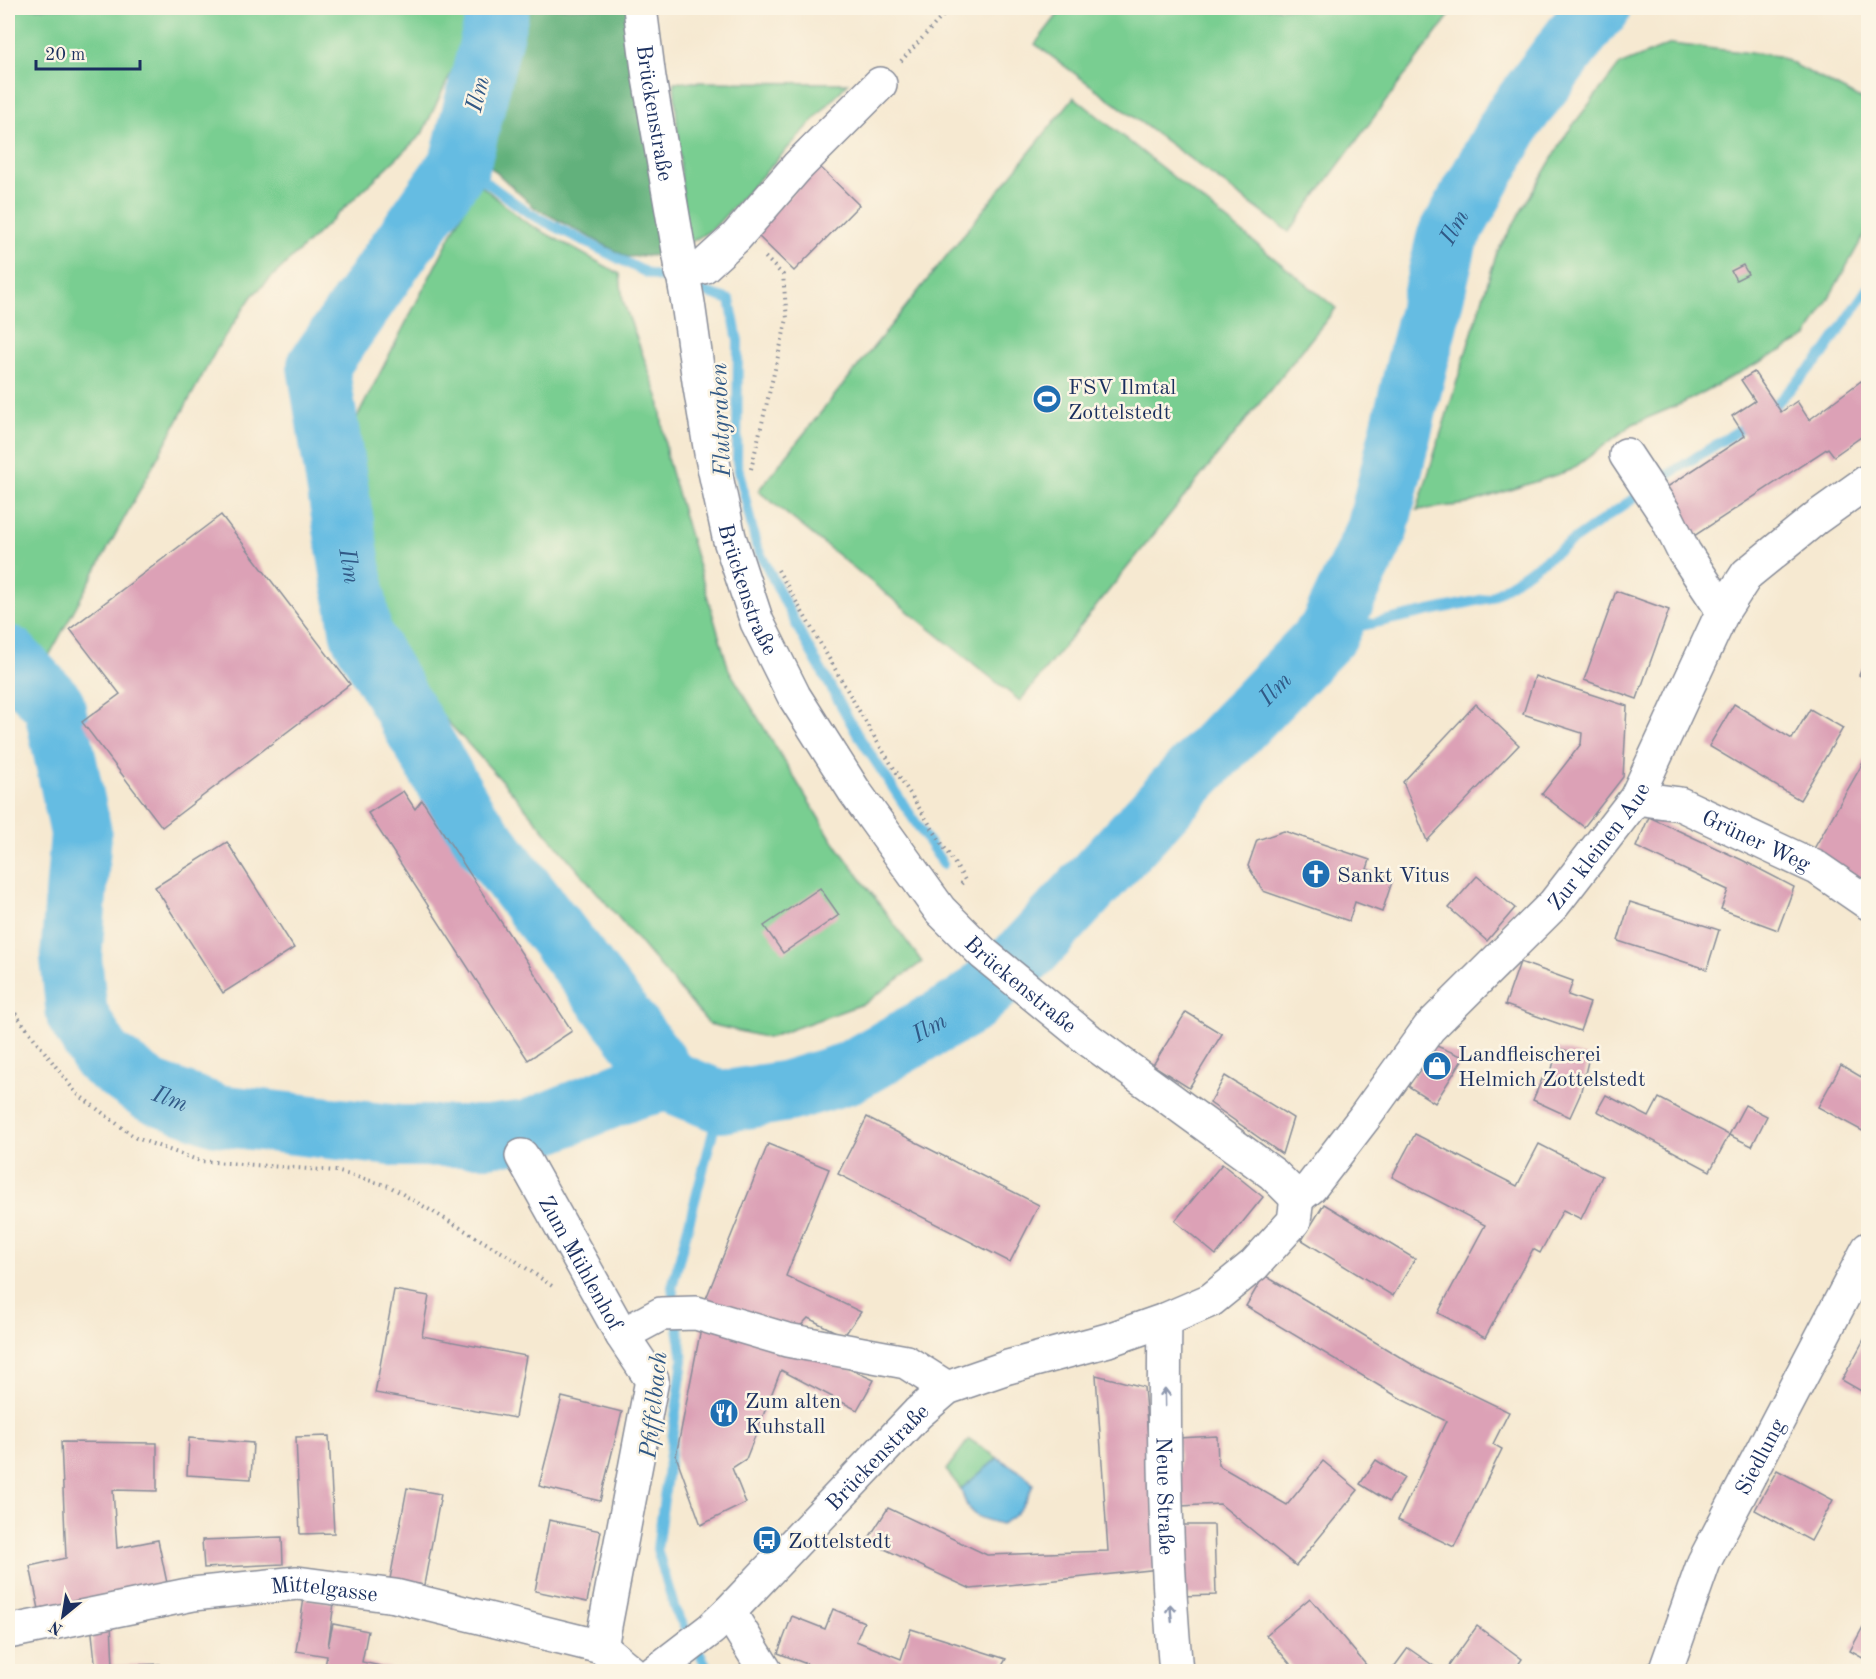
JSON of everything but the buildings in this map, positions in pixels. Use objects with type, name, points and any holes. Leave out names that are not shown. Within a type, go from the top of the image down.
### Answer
[{"type":"street","name":"Brückenstraße","points":[[640,8],[651,90],[711,453],[729,537],[757,622],[800,706],[855,792],[940,910],[984,954],[1089,1040],[1273,1174],[1297,1198],[1294,1221],[1254,1265],[1210,1300],[1165,1320],[1108,1340],[1008,1366],[947,1388],[910,1422],[720,1621],[655,1671]]},
{"type":"street","points":[[685,287],[736,237],[797,166],[880,84]]},
{"type":"street","points":[[1626,455],[1665,514],[1684,552],[1723,611]]},
{"type":"street","name":"Zur kleinen Aue","points":[[1297,1198],[1318,1178],[1429,1028],[1554,904],[1636,798],[1723,611],[1748,574],[1816,518],[1869,481]]},
{"type":"street","name":"Grüner Weg","points":[[1636,798],[1680,804],[1817,868],[1869,903]]},
{"type":"street","name":"Zum Mühlenhof","points":[[522,1156],[622,1335],[652,1380],[601,1647]]},
{"type":"street","name":"Siedlung","points":[[1665,1671],[1704,1562],[1869,1249]]},
{"type":"street","points":[[622,1335],[661,1314],[696,1313],[787,1340],[906,1362],[947,1388]]},
{"type":"street","name":"Neue Straße","points":[[1165,1320],[1164,1380],[1170,1602],[1176,1671]]},
{"type":"street","name":"Mittelgasse","points":[[8,1632],[193,1594],[297,1583],[395,1596],[601,1647],[631,1671]]},
{"type":"street","points":[[720,1621],[766,1671]]},
{"type":"path","points":[[880,84],[950,8]]},
{"type":"path","points":[[736,237],[762,255],[783,275],[787,319],[749,476]]},
{"type":"path","points":[[777,568],[876,740],[965,880],[940,910]]},
{"type":"path","points":[[8,1004],[76,1093],[136,1138],[200,1161],[336,1171],[389,1186],[510,1257],[564,1293]]},
{"type":"green space","points":[[8,8],[482,8],[422,134],[252,296],[218,347],[38,676],[8,645]]},
{"type":"green space","points":[[510,8],[629,8],[662,255],[627,257],[535,208],[484,161]]},
{"type":"green space","points":[[1063,8],[1455,8],[1289,232],[1035,44]]},
{"type":"green space","points":[[1671,44],[1778,56],[1868,103],[1868,228],[1807,337],[1683,403],[1633,424],[1571,470],[1467,504],[1417,510],[1497,252],[1567,133],[1619,65]]},
{"type":"green space","points":[[674,82],[848,83],[713,229],[686,245]]},
{"type":"green space","name":"FSV Ilmtal Zottelstedt","points":[[1074,97],[1336,308],[1020,701],[758,491]]},
{"type":"green space","points":[[478,183],[525,222],[620,274],[623,301],[659,399],[667,458],[729,670],[831,838],[922,962],[865,1003],[768,1038],[709,1024],[504,783],[366,633],[334,462]]},
{"type":"green space","points":[[969,1439],[998,1458],[961,1489],[946,1470]]},
{"type":"water","points":[[998,1458],[1024,1474],[1033,1484],[1021,1507],[1001,1524],[974,1514],[967,1505],[961,1489]]},
{"type":"waterway","name":"Ilm","points":[[499,8],[460,163],[318,366],[361,634],[465,815],[656,1062],[667,1080],[721,1102],[788,1091],[848,1073],[968,1005],[1027,953],[1182,785],[1328,633],[1377,530],[1447,239],[1514,118],[1597,8],[1600,8]]},
{"type":"waterway","name":"Flutgraben","points":[[460,163],[530,214],[647,273],[730,300],[738,341],[737,462],[756,545],[802,636],[856,732],[943,864]]},
{"type":"waterway","points":[[1776,404],[1822,356],[1868,289]]},
{"type":"waterway","points":[[1328,633],[1490,598],[1666,476],[1741,429]]},
{"type":"waterway","name":"Ilm","points":[[8,656],[54,705],[81,833],[71,958],[77,1015],[102,1057],[150,1091],[217,1115],[400,1136],[487,1136],[528,1131],[634,1088],[667,1080]]},
{"type":"waterway","name":"Pfiffelbach","points":[[710,1672],[675,1610],[657,1549],[683,1360],[672,1287],[721,1102]]},
{"type":"place","name":"FSV Ilmtal Zottelstedt","points":[[1047,399]]},
{"type":"place","name":"Sankt Vitus","points":[[1316,874]]},
{"type":"place","name":"Landfleischerei Helmich Zottelstedt","points":[[1437,1066]]},
{"type":"place","name":"Zum alten Kuhstall","points":[[724,1413]]},
{"type":"place","name":"Zottelstedt","points":[[767,1540]]}]
